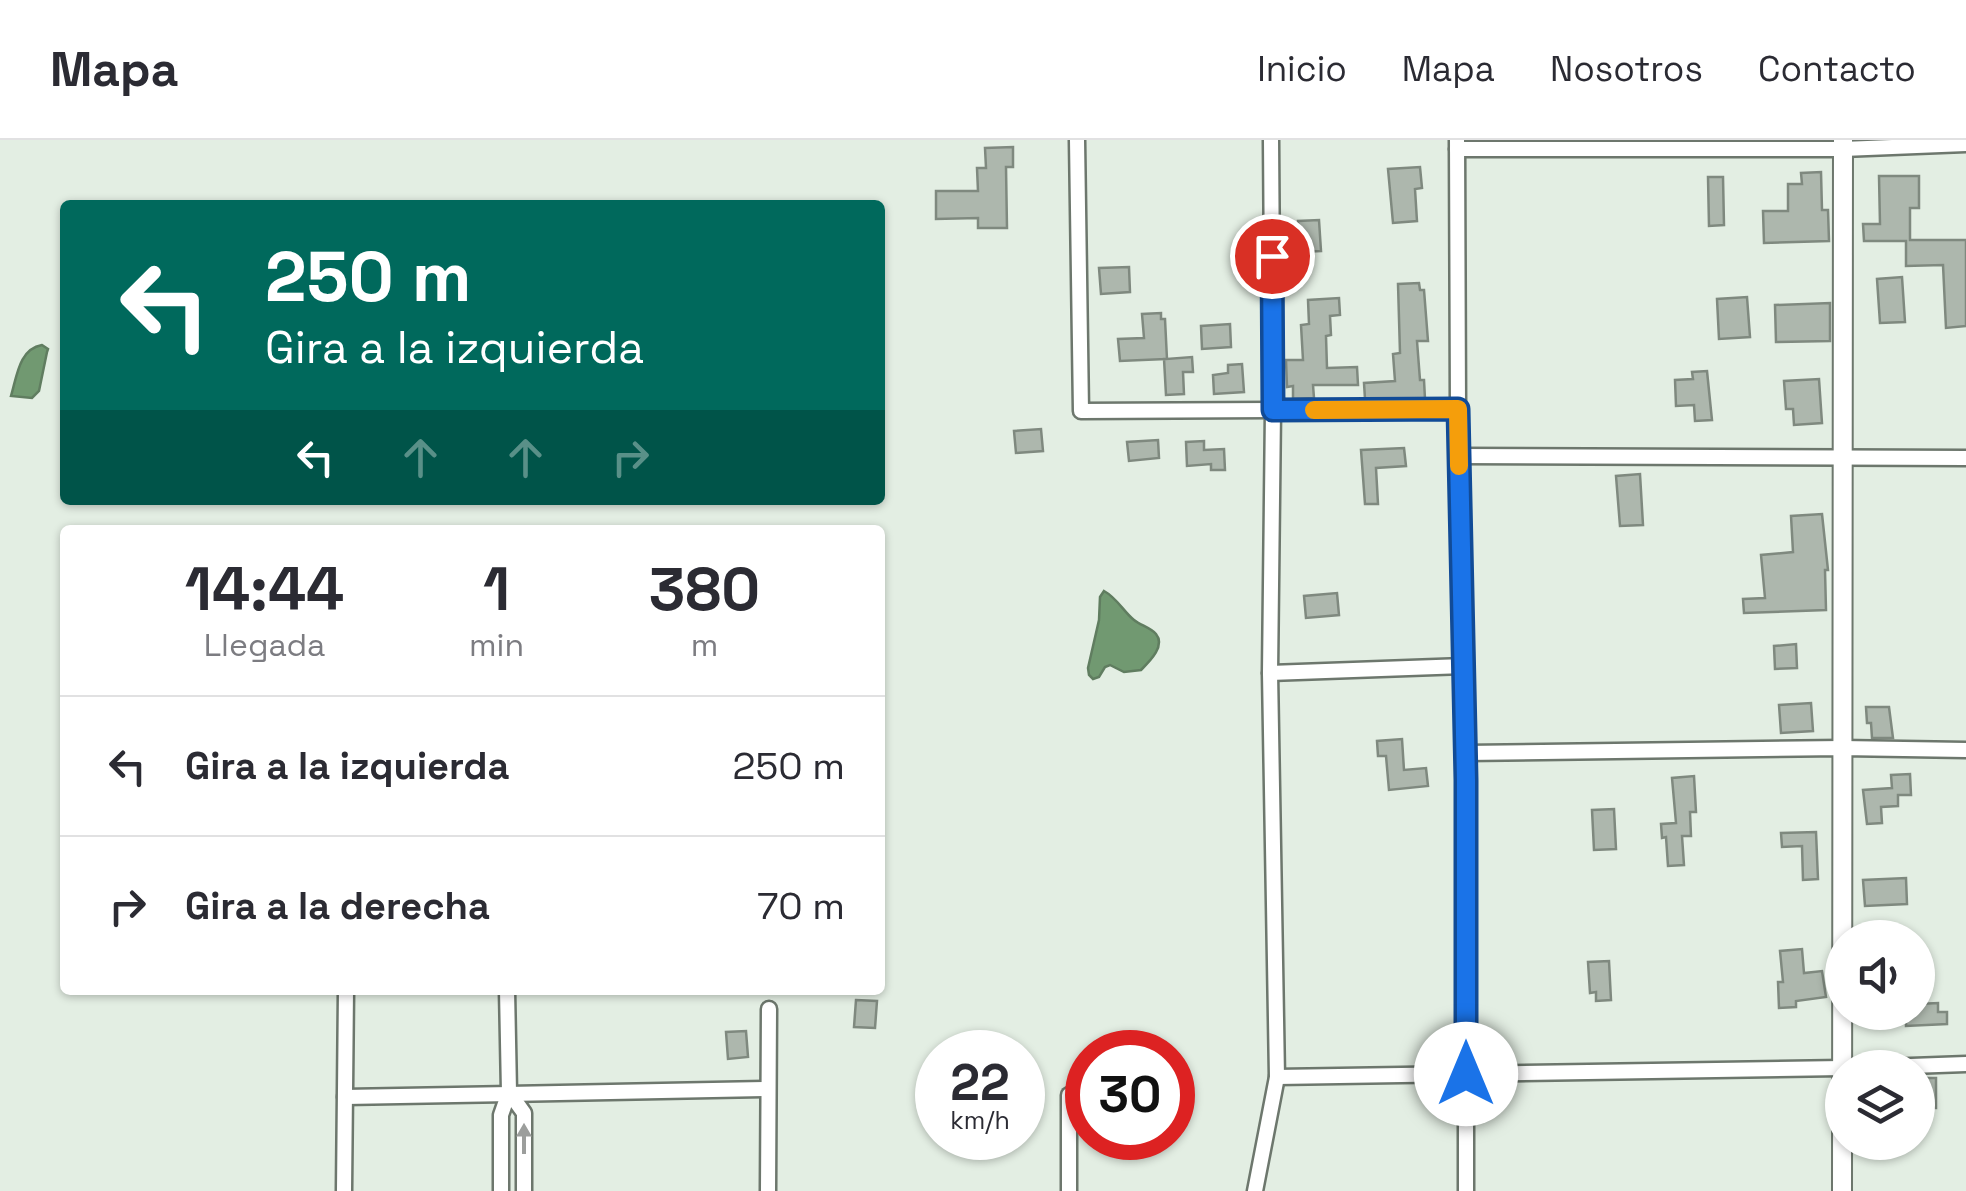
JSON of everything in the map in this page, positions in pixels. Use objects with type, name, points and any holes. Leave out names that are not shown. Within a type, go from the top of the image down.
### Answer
[{"type":"street","points":[[1077,140],[1081,412],[1458,409]]},
{"type":"street","points":[[1255,1191],[1277,1077],[1270,672],[1272,140]]},
{"type":"street","points":[[1466,1191],[1466,753],[1457,144],[1966,144]]},
{"type":"street","points":[[1842,1050],[1843,145]]},
{"type":"street","points":[[1459,456],[1966,458]]},
{"type":"street","points":[[1270,672],[1464,666]]},
{"type":"street","points":[[1466,753],[1966,750]]},
{"type":"street","points":[[344,1191],[346,995]]},
{"type":"street","points":[[501,1191],[500,1115],[509,1092],[507,995]]},
{"type":"street","points":[[768,1191],[770,1009]]},
{"type":"street","points":[[1935,1065],[1966,1064]]},
{"type":"street","points":[[1277,1077],[1825,1068]]},
{"type":"street","points":[[345,1096],[768,1089]]},
{"type":"street","points":[[509,1092],[524,1113],[524,1191]]},
{"type":"street","points":[[1069,1160],[1069,1191]]},
{"type":"street","points":[[1842,1160],[1842,1191]]},
{"type":"shaded area","points":[[42,345],[48,349],[39,391],[32,398],[11,396],[24,358]]},
{"type":"shaded area","points":[[1104,591],[1134,620],[1154,632],[1159,644],[1141,670],[1124,672],[1110,665],[1093,679],[1088,668]]},
{"type":"building","points":[[1013,147],[1013,167],[1006,167],[1007,228],[978,228],[978,218],[936,219],[936,191],[978,191],[977,168],[986,168],[985,148]]},
{"type":"building","points":[[1420,167],[1422,188],[1415,189],[1417,221],[1393,223],[1388,169]]},
{"type":"building","points":[[1821,172],[1822,210],[1828,210],[1829,241],[1764,243],[1763,211],[1788,211],[1788,184],[1802,184],[1801,173]]},
{"type":"building","points":[[1879,176],[1919,176],[1919,208],[1910,208],[1910,240],[1966,240],[1966,326],[1946,328],[1943,265],[1906,266],[1906,241],[1864,241],[1863,224],[1880,224]]},
{"type":"building","points":[[1708,177],[1723,177],[1724,225],[1709,226]]},
{"type":"building","points":[[1319,220],[1321,251],[1300,252],[1298,221]]},
{"type":"building","points":[[1129,267],[1130,292],[1101,294],[1099,268]]},
{"type":"building","points":[[1902,277],[1905,322],[1880,323],[1877,279]]},
{"type":"building","points":[[1419,283],[1420,290],[1424,290],[1428,341],[1417,341],[1425,399],[1365,399],[1364,383],[1395,381],[1393,354],[1400,353],[1398,284]]},
{"type":"building","points":[[1747,297],[1750,337],[1719,339],[1717,299]]},
{"type":"building","points":[[1339,298],[1340,315],[1330,316],[1331,335],[1326,336],[1327,368],[1357,367],[1358,385],[1313,385],[1314,398],[1293,399],[1293,386],[1287,387],[1286,360],[1303,360],[1301,325],[1309,324],[1308,300]]},
{"type":"building","points":[[1830,303],[1830,341],[1776,342],[1775,305]]},
{"type":"building","points":[[1161,313],[1161,319],[1165,319],[1167,359],[1192,357],[1193,372],[1183,372],[1184,394],[1166,395],[1164,359],[1120,361],[1118,339],[1144,338],[1142,314]]},
{"type":"building","points":[[1230,324],[1231,347],[1202,349],[1201,326]]},
{"type":"building","points":[[1242,364],[1244,392],[1214,394],[1213,375],[1228,373],[1228,365]]},
{"type":"building","points":[[1707,371],[1712,420],[1695,421],[1694,405],[1676,406],[1675,380],[1693,379],[1692,372]]},
{"type":"building","points":[[1819,379],[1822,423],[1794,425],[1793,409],[1786,409],[1784,381]]},
{"type":"building","points":[[1041,429],[1043,451],[1016,453],[1014,431]]},
{"type":"building","points":[[1158,440],[1159,458],[1129,461],[1127,442]]},
{"type":"building","points":[[1204,441],[1204,450],[1224,449],[1225,470],[1211,470],[1211,464],[1187,466],[1186,442]]},
{"type":"building","points":[[1404,448],[1406,466],[1376,468],[1378,504],[1365,504],[1361,450]]},
{"type":"building","points":[[1640,474],[1643,525],[1620,526],[1616,476]]},
{"type":"building","points":[[1822,514],[1828,570],[1826,610],[1744,613],[1743,599],[1765,598],[1761,555],[1793,552],[1791,516]]},
{"type":"building","points":[[1337,593],[1339,615],[1306,618],[1304,596]]},
{"type":"building","points":[[1796,644],[1797,668],[1775,669],[1774,646]]},
{"type":"building","points":[[1811,703],[1813,731],[1781,733],[1779,705]]},
{"type":"building","points":[[1866,707],[1889,707],[1893,738],[1872,738]]},
{"type":"building","points":[[1402,739],[1404,770],[1426,768],[1428,786],[1389,790],[1386,756],[1378,756],[1377,741]]},
{"type":"building","points":[[1910,774],[1911,795],[1898,795],[1898,806],[1881,807],[1882,823],[1867,824],[1863,790],[1892,788],[1891,775]]},
{"type":"building","points":[[1694,776],[1696,812],[1690,812],[1691,836],[1682,836],[1684,865],[1668,866],[1661,824],[1676,823],[1672,778]]},
{"type":"building","points":[[1614,809],[1616,849],[1594,850],[1592,810]]},
{"type":"building","points":[[1816,832],[1818,879],[1803,880],[1802,846],[1782,847],[1781,833]]},
{"type":"building","points":[[1906,878],[1907,904],[1865,906],[1863,880]]},
{"type":"building","points":[[1802,949],[1804,973],[1822,971],[1825,997],[1779,1008],[1778,982],[1783,982],[1780,951]]},
{"type":"building","points":[[1609,961],[1611,1000],[1596,1001],[1596,992],[1590,993],[1588,962]]},
{"type":"building","points":[[856,1000],[877,1001],[875,1028],[854,1027]]},
{"type":"building","points":[[1935,1003],[1938,1012],[1947,1012],[1947,1024],[1935,1025]]},
{"type":"building","points":[[746,1031],[748,1057],[728,1059],[726,1032]]},
{"type":"slow traffic","points":[[1314,410],[1458,409],[1459,466]]},
{"type":"route","points":[[1272,256],[1273,410],[1458,409],[1466,780],[1466,1074]]}]
